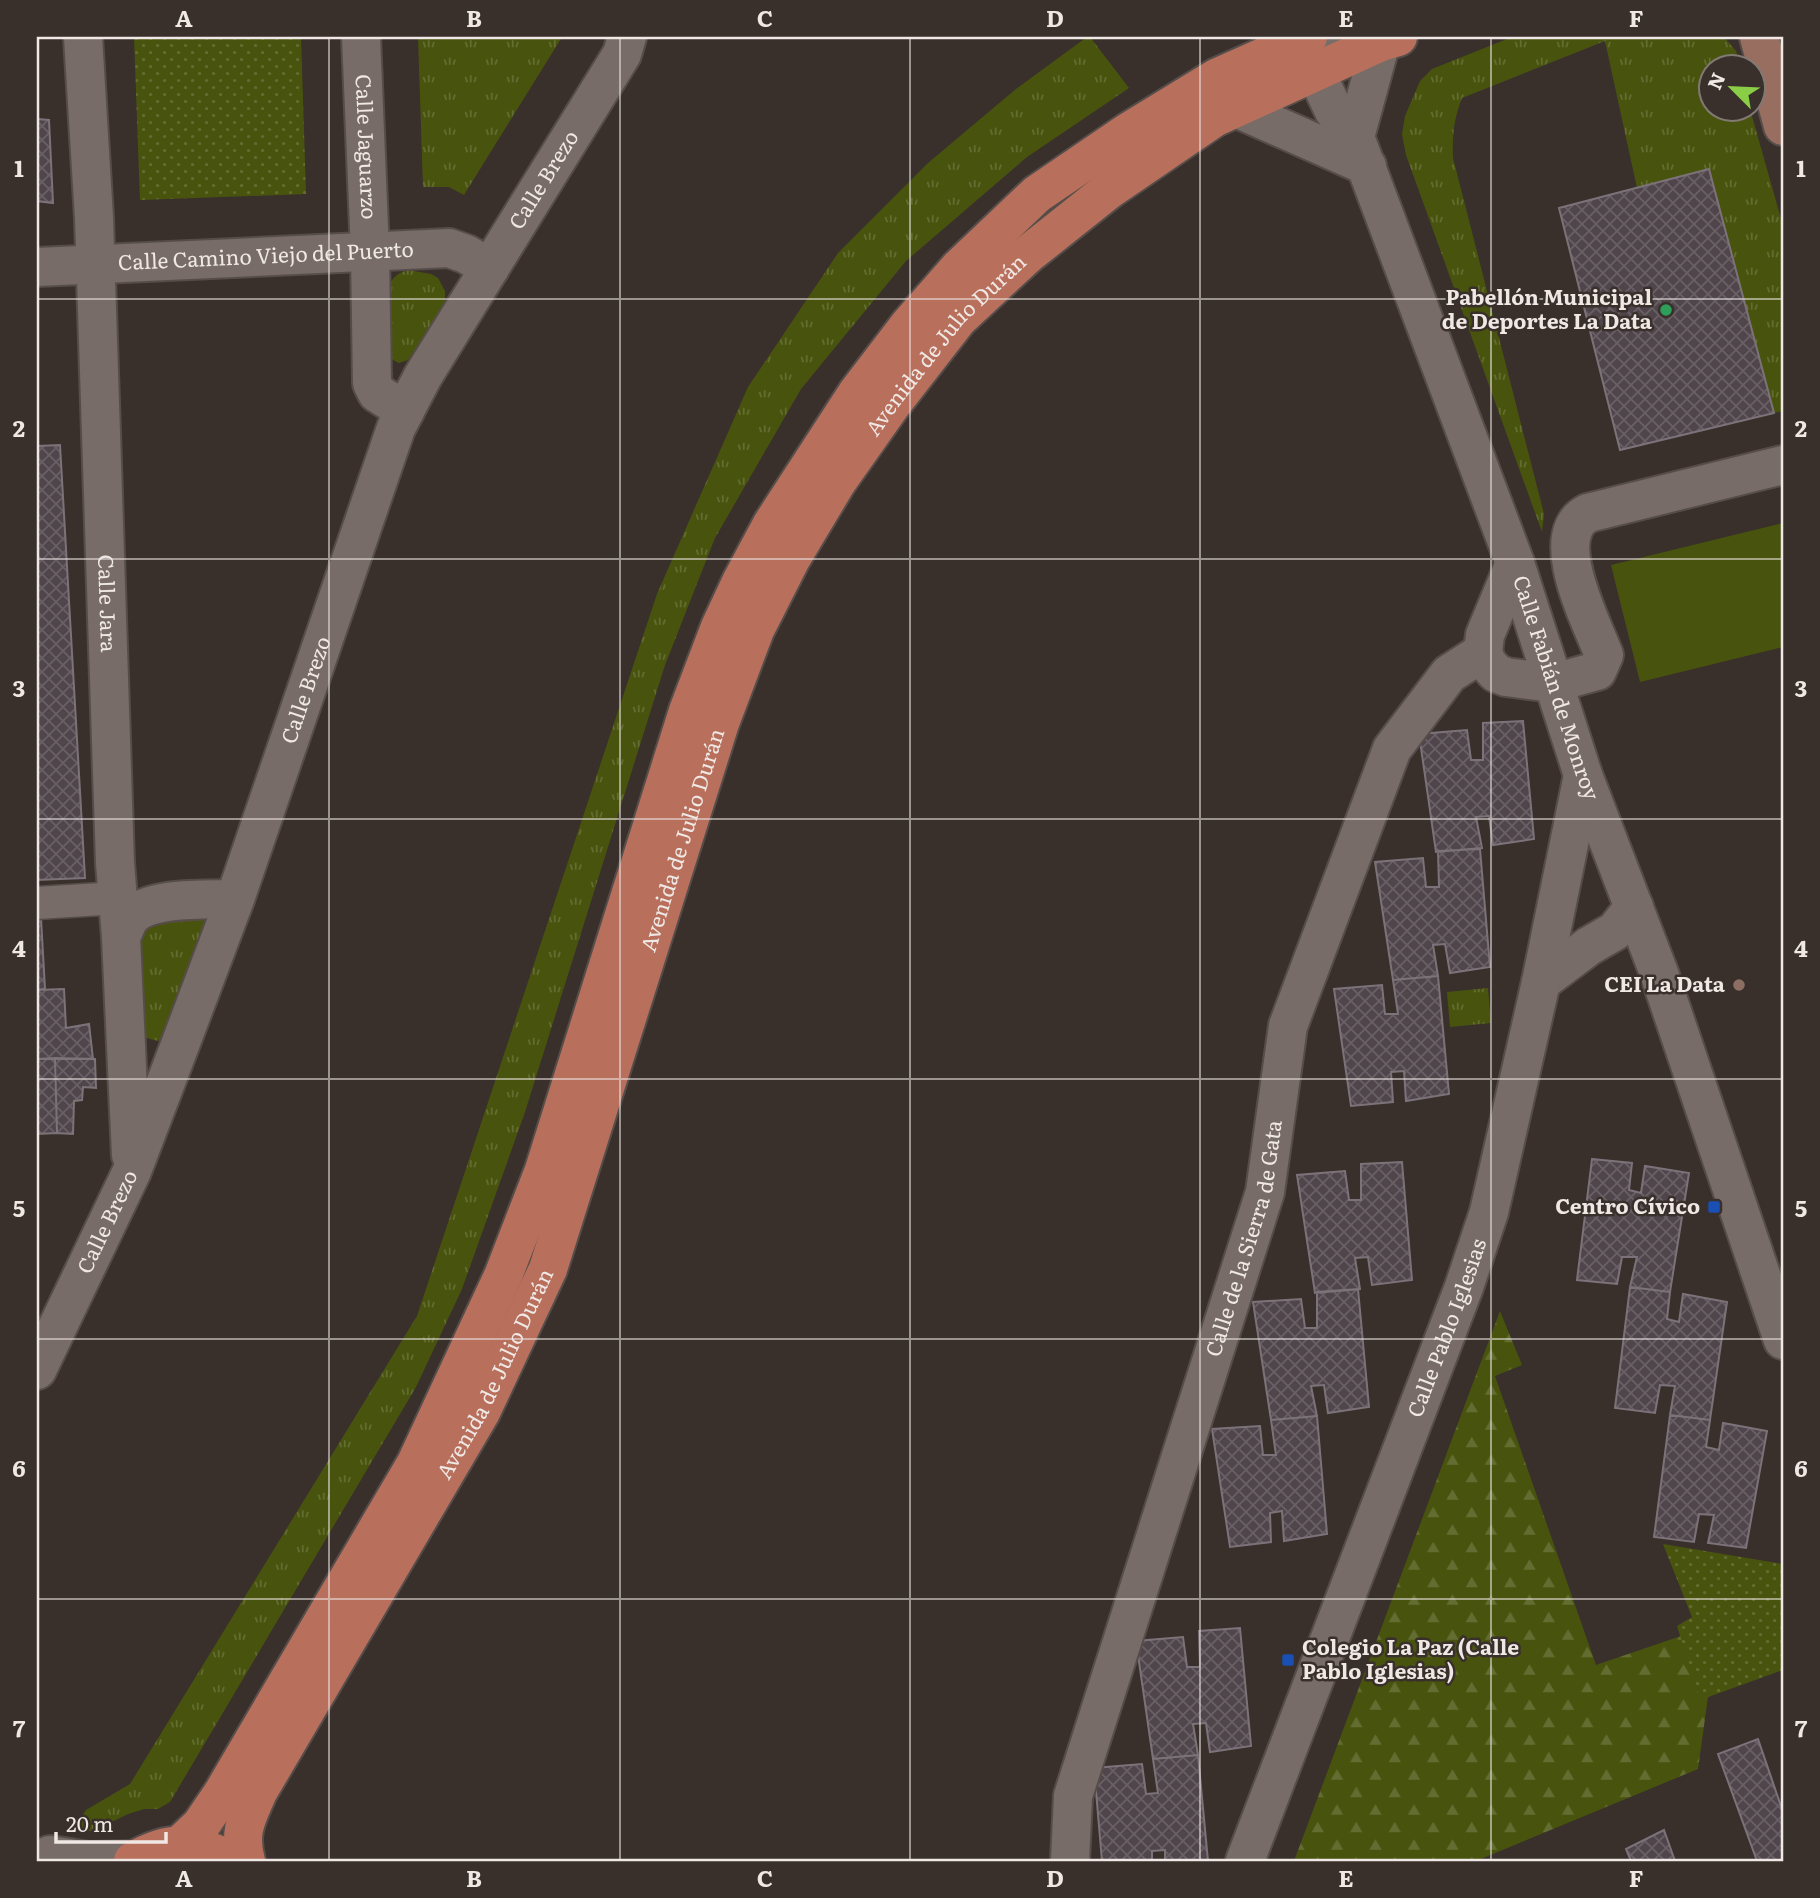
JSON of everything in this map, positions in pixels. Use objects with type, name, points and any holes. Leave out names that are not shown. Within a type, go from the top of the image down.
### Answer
[{"type":"main road","points":[[1759,37],[1783,126]]},
{"type":"main road","name":"Avenida de Julio Durán","points":[[181,1844],[201,1825],[222,1794],[416,1463],[480,1327],[508,1264],[544,1170],[688,711],[720,627],[772,524],[857,393],[909,325],[958,268],[1037,194],[1128,132],[1218,77],[1316,48],[1386,38]]},
{"type":"main road","name":"Avenida de Julio Durán","points":[[246,1861],[241,1845],[243,1828],[258,1792],[481,1412],[548,1269],[720,723],[755,630],[791,559],[837,482],[892,404],[958,319],[1027,255],[1110,189],[1213,118],[1236,108],[1316,48]]},
{"type":"main road","points":[[134,1860],[153,1849],[181,1844],[209,1849],[232,1861]]},
{"type":"street","name":"Calle Jara","points":[[83,37],[96,264],[117,881],[132,1171]]},
{"type":"street","name":"Calle Jaguarzo","points":[[361,37],[370,252],[375,487]]},
{"type":"street","name":"Calle Brezo","points":[[37,1370],[132,1171],[235,899],[396,428],[423,376],[622,54],[627,37]]},
{"type":"street","points":[[1236,108],[1361,152],[1386,38]]},
{"type":"street","name":"Calle Fabián de Monroy","points":[[1316,48],[1334,111],[1361,152],[1515,563],[1583,775],[1660,973],[1783,1340]]},
{"type":"street","name":"Calle Camino Viejo del Puerto","points":[[37,267],[449,248],[490,268]]},
{"type":"street","points":[[372,383],[377,393],[405,411]]},
{"type":"street","points":[[1515,563],[1485,635],[1483,652],[1487,663],[1496,673],[1506,677],[1553,683],[1597,671],[1604,656],[1570,563],[1570,534],[1581,517],[1588,513],[1783,465]]},
{"type":"street","name":"Calle de la Sierra de Gata","points":[[1070,1861],[1073,1796],[1265,1192],[1288,1026],[1392,749],[1449,674],[1483,652]]},
{"type":"street","name":"Calle Pablo Iglesias","points":[[1245,1861],[1489,1212],[1541,982],[1583,775]]},
{"type":"street","points":[[1541,982],[1589,946],[1615,932],[1629,893],[1601,868],[1582,870],[1559,889]]},
{"type":"street","points":[[37,903],[117,881],[163,903]]},
{"type":"street","points":[[121,937],[131,917],[147,906],[235,899]]},
{"type":"street","points":[[1589,946],[1660,973]]},
{"type":"street","points":[[126,1036],[134,1051],[144,1057],[154,1058],[180,1045]]},
{"type":"street","points":[[48,1854],[88,1861],[134,1860]]},
{"type":"green space","points":[[134,37],[301,37],[306,194],[140,200]]},
{"type":"green space","points":[[418,37],[562,37],[464,195],[449,187],[423,187]]},
{"type":"green space","points":[[1090,37],[1129,88],[1027,157],[906,261],[801,389],[715,538],[665,665],[525,1112],[462,1289],[416,1387],[170,1802],[158,1809],[144,1809],[128,1814],[93,1831],[73,1830],[86,1810],[130,1784],[417,1316],[657,594],[748,387],[838,253],[928,163],[1016,89]]},
{"type":"green space","points":[[1512,37],[1724,37],[1736,52],[1698,52],[1698,122],[1754,122],[1783,226],[1783,411],[1774,413],[1709,169],[1637,188],[1605,41],[1462,98],[1454,127],[1453,158],[1544,514],[1542,532],[1406,155],[1402,134],[1405,116],[1420,81],[1432,69]]},
{"type":"green space","points":[[408,270],[438,278],[445,291],[445,305],[408,360],[399,363],[389,355],[385,305],[390,283],[397,275]]},
{"type":"green space","points":[[1783,523],[1783,647],[1640,682],[1611,565]]},
{"type":"green space","points":[[206,917],[208,928],[166,1037],[158,1041],[143,1037],[140,1031],[140,926],[147,918]]},
{"type":"green space","points":[[1488,988],[1491,1023],[1450,1027],[1447,992]]},
{"type":"green space","points":[[1500,1311],[1522,1365],[1495,1376],[1596,1665],[1681,1636],[1708,1697],[1698,1769],[1476,1861],[1294,1861]]},
{"type":"green space","points":[[1663,1544],[1783,1564],[1783,1670],[1700,1700],[1677,1626],[1692,1617]]},
{"type":"building","points":[[37,119],[49,120],[53,203],[37,201]]},
{"type":"building","name":"Pabellón Municipal de Deportes La Data","points":[[1709,169],[1774,413],[1620,450],[1559,208]]},
{"type":"building","points":[[60,445],[85,878],[37,880],[37,446]]},
{"type":"building","points":[[1523,721],[1534,839],[1493,845],[1489,816],[1476,817],[1482,848],[1436,852],[1419,734],[1467,730],[1471,760],[1483,760],[1483,723]]},
{"type":"building","points":[[1480,849],[1490,967],[1450,973],[1445,944],[1433,945],[1438,976],[1393,980],[1375,862],[1423,858],[1426,887],[1439,887],[1438,851]]},
{"type":"building","points":[[37,918],[41,918],[45,989],[37,990]]},
{"type":"building","points":[[1438,976],[1449,1094],[1406,1101],[1404,1071],[1391,1072],[1393,1102],[1351,1106],[1334,989],[1382,985],[1385,1014],[1398,1014],[1393,980]]},
{"type":"building","points":[[64,989],[66,1028],[89,1024],[93,1059],[37,1059],[37,990]]},
{"type":"building","points":[[55,1058],[57,1133],[37,1134],[37,1059]]},
{"type":"building","points":[[55,1058],[95,1059],[96,1088],[83,1087],[82,1100],[74,1101],[73,1134],[57,1133]]},
{"type":"building","points":[[1592,1159],[1632,1163],[1629,1190],[1641,1193],[1645,1166],[1689,1173],[1670,1292],[1630,1287],[1637,1257],[1622,1257],[1617,1284],[1577,1280]]},
{"type":"building","points":[[1402,1162],[1412,1280],[1372,1285],[1368,1257],[1355,1258],[1360,1289],[1315,1293],[1297,1175],[1345,1171],[1349,1200],[1361,1200],[1361,1164]]},
{"type":"building","points":[[1630,1287],[1670,1292],[1667,1319],[1679,1322],[1683,1294],[1727,1302],[1710,1420],[1670,1415],[1675,1386],[1660,1385],[1655,1413],[1615,1408]]},
{"type":"building","points":[[1358,1289],[1369,1407],[1328,1413],[1324,1385],[1311,1386],[1317,1416],[1271,1420],[1253,1302],[1301,1299],[1305,1328],[1317,1328],[1317,1292]]},
{"type":"building","points":[[1670,1415],[1710,1420],[1706,1447],[1719,1450],[1723,1423],[1767,1431],[1746,1548],[1708,1543],[1714,1515],[1699,1514],[1694,1542],[1654,1537]]},
{"type":"building","points":[[1317,1416],[1327,1534],[1284,1541],[1282,1511],[1270,1513],[1271,1542],[1230,1547],[1212,1429],[1260,1426],[1263,1455],[1276,1455],[1271,1420]]},
{"type":"building","points":[[1240,1628],[1251,1746],[1210,1752],[1206,1723],[1193,1724],[1198,1755],[1153,1759],[1136,1641],[1183,1637],[1187,1667],[1200,1667],[1199,1631]]},
{"type":"building","points":[[1758,1739],[1783,1812],[1783,1861],[1757,1861],[1718,1754]]},
{"type":"building","points":[[1198,1755],[1208,1861],[1165,1861],[1165,1850],[1152,1851],[1152,1861],[1102,1861],[1094,1768],[1142,1764],[1146,1794],[1158,1793],[1153,1759]]},
{"type":"building","points":[[1664,1830],[1675,1861],[1631,1861],[1626,1849]]},
{"type":"place","name":"Pabellón Municipal de Deportes La Data","points":[[1666,310]]},
{"type":"place","name":"CEI La Data","points":[[1739,985]]},
{"type":"place","name":"Centro Cívico","points":[[1714,1207]]},
{"type":"place","name":"Colegio La Paz (Calle Pablo Iglesias)","points":[[1288,1660]]}]
